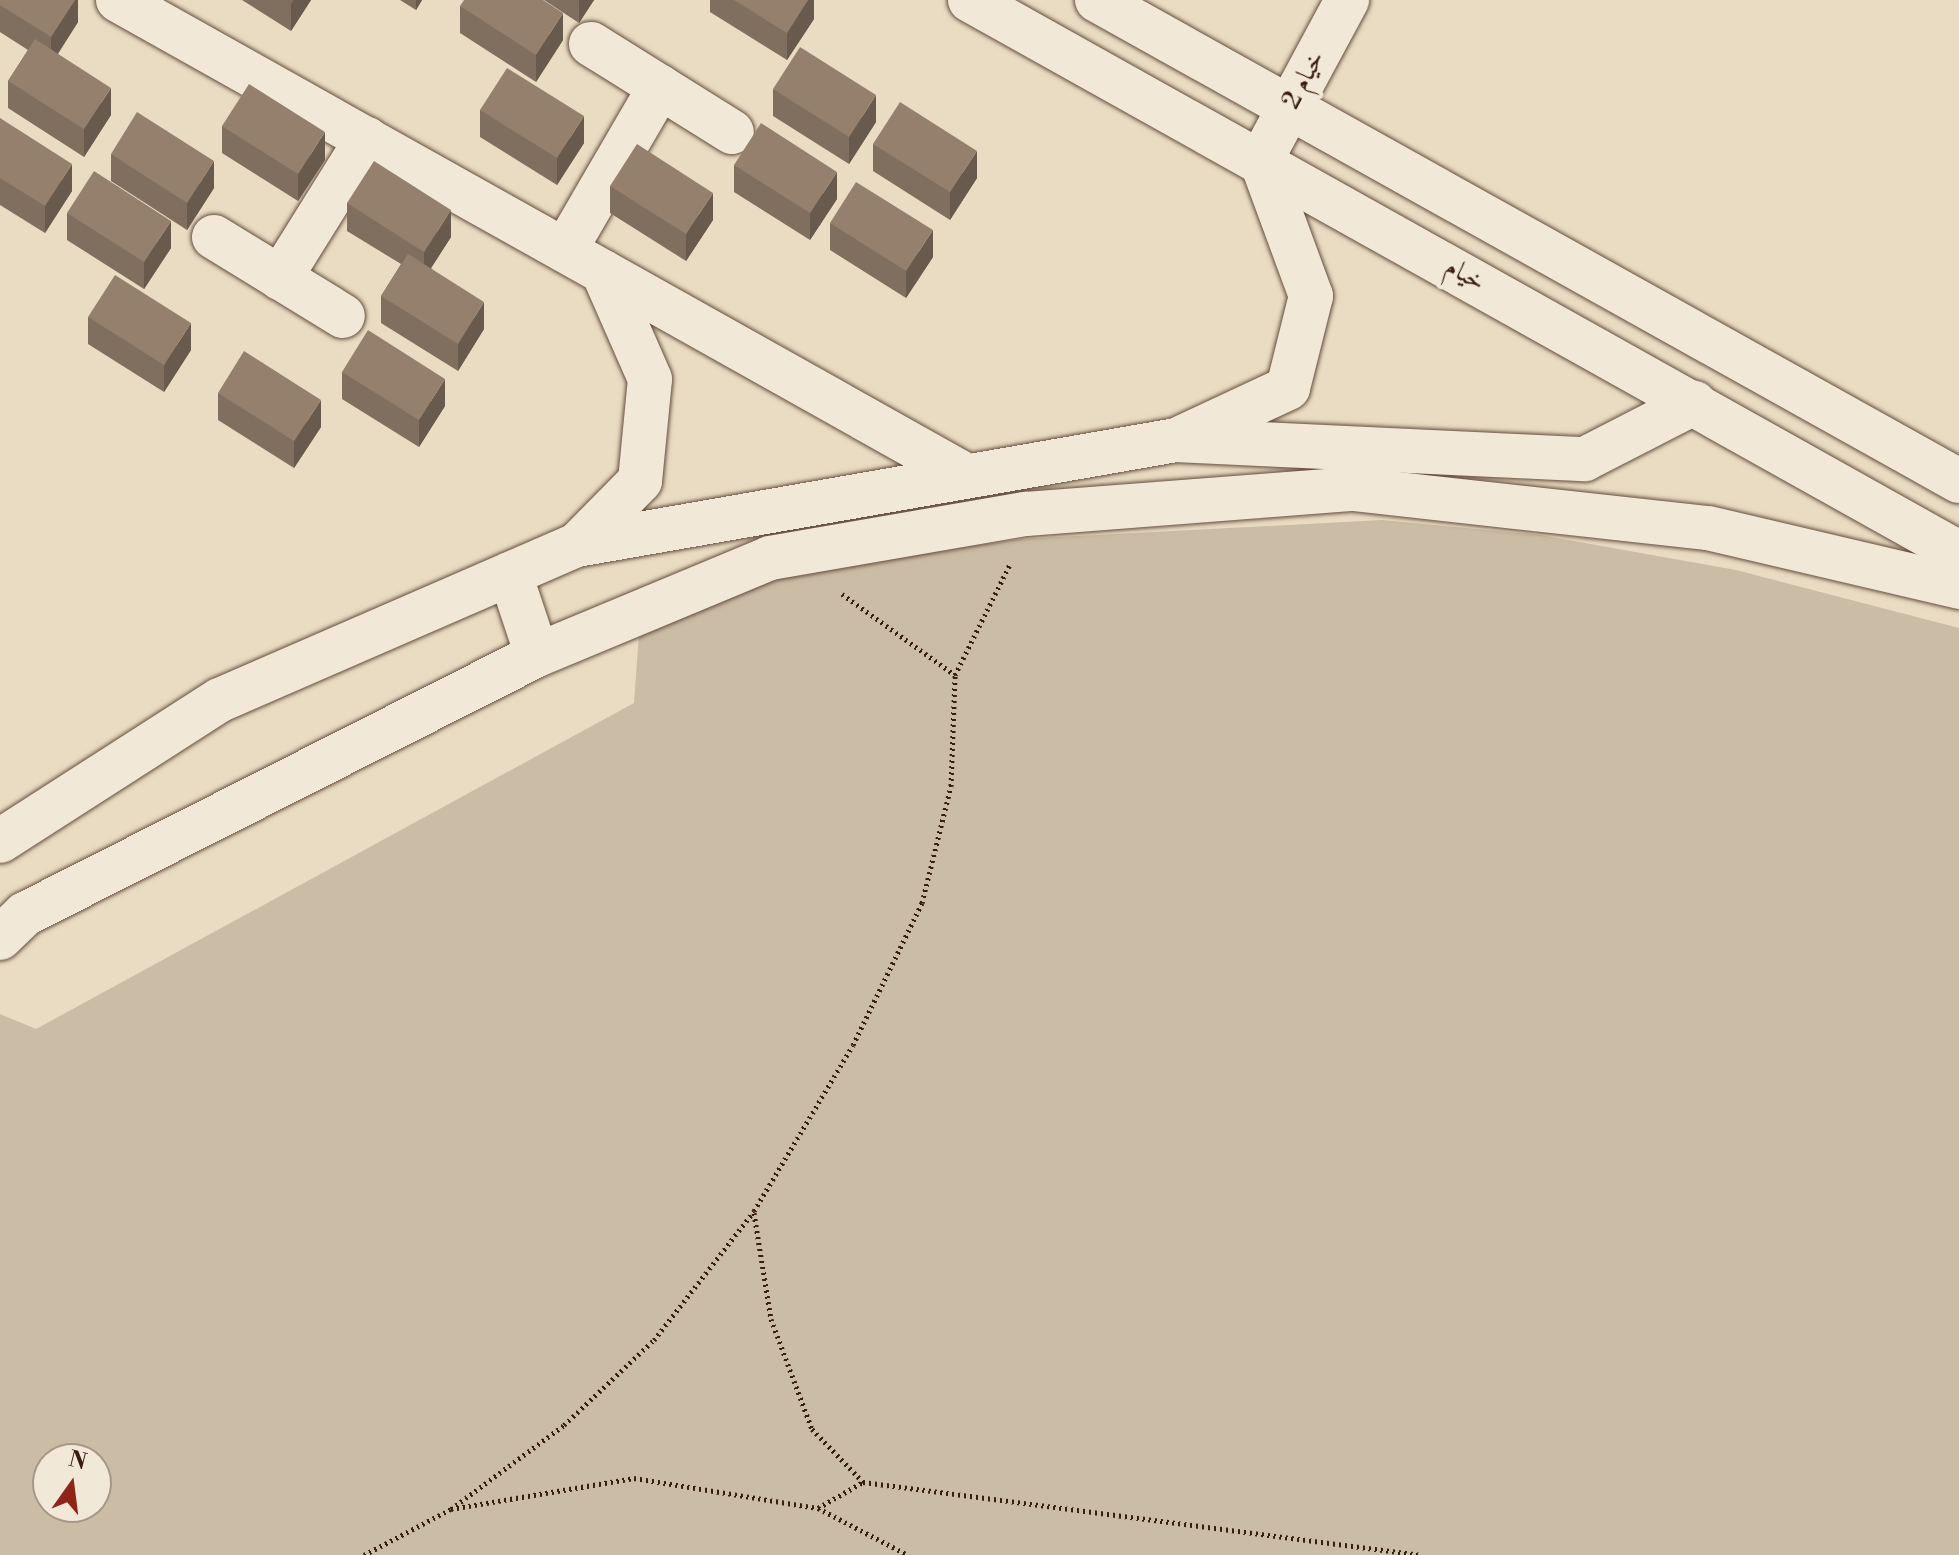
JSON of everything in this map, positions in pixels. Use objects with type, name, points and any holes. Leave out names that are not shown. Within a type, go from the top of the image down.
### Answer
[{"type":"street","points":[[118,0],[173,13],[367,139],[967,476]]},
{"type":"street","name":"خیام","points":[[970,0],[1959,553]]},
{"type":"street","points":[[1097,0],[1959,481]]},
{"type":"street","name":"خیام 2","points":[[1261,160],[1347,0]]},
{"type":"street","points":[[591,44],[732,132]]},
{"type":"street","points":[[565,250],[660,87]]},
{"type":"street","points":[[280,278],[367,139]]},
{"type":"street","points":[[1176,440],[1288,388],[1311,296],[1261,160]]},
{"type":"street","points":[[214,237],[343,316]]},
{"type":"street","points":[[577,545],[640,481],[650,379],[603,272]]},
{"type":"street","points":[[0,841],[220,700],[577,545],[1176,440],[1585,459],[1694,403]]},
{"type":"street","points":[[0,938],[25,914],[537,655],[770,558],[1026,514],[1353,489],[1708,528],[1959,587]]},
{"type":"street","points":[[510,574],[537,655]]},
{"type":"path","points":[[364,1555],[451,1509],[564,1425],[654,1340],[754,1211],[853,1045],[922,903],[951,786],[955,675],[993,605],[1021,539],[1026,514]]},
{"type":"path","points":[[754,1211],[771,1319],[812,1429],[863,1482]]},
{"type":"path","points":[[451,1509],[634,1478],[818,1508],[908,1555]]},
{"type":"path","points":[[818,1508],[863,1482],[1421,1555]]},
{"type":"shaded area","points":[[1382,520],[1540,535],[1736,570],[1959,628],[1959,1555],[0,1555],[0,1014],[36,1029],[634,703],[639,634],[798,570],[1021,539]]},
{"type":"building","points":[[0,0],[75,0],[51,37],[0,5]]},
{"type":"building","points":[[464,0],[543,0],[563,13],[536,55],[460,6]]},
{"type":"building","points":[[734,0],[808,0],[787,33]]},
{"type":"building","points":[[35,39],[111,88],[84,129],[8,81]]},
{"type":"building","points":[[800,47],[876,95],[849,137],[773,89]]},
{"type":"building","points":[[507,68],[584,116],[557,158],[480,110]]},
{"type":"building","points":[[249,84],[325,132],[298,174],[222,126]]},
{"type":"building","points":[[900,102],[977,151],[950,192],[873,144]]},
{"type":"building","points":[[137,112],[214,161],[187,203],[111,154]]},
{"type":"building","points":[[0,118],[72,164],[45,206],[0,178]]},
{"type":"building","points":[[761,123],[837,172],[810,213],[734,165]]},
{"type":"building","points":[[637,144],[713,193],[686,234],[610,186]]},
{"type":"building","points":[[374,161],[451,210],[424,252],[347,203]]},
{"type":"building","points":[[94,171],[171,221],[144,262],[67,213]]},
{"type":"building","points":[[856,182],[933,230],[906,271],[830,223]]},
{"type":"building","points":[[408,254],[484,302],[458,344],[381,296]]},
{"type":"building","points":[[115,275],[191,323],[164,365],[88,317]]},
{"type":"building","points":[[368,330],[445,379],[419,420],[342,372]]},
{"type":"building","points":[[244,351],[321,400],[294,441],[218,393]]}]
